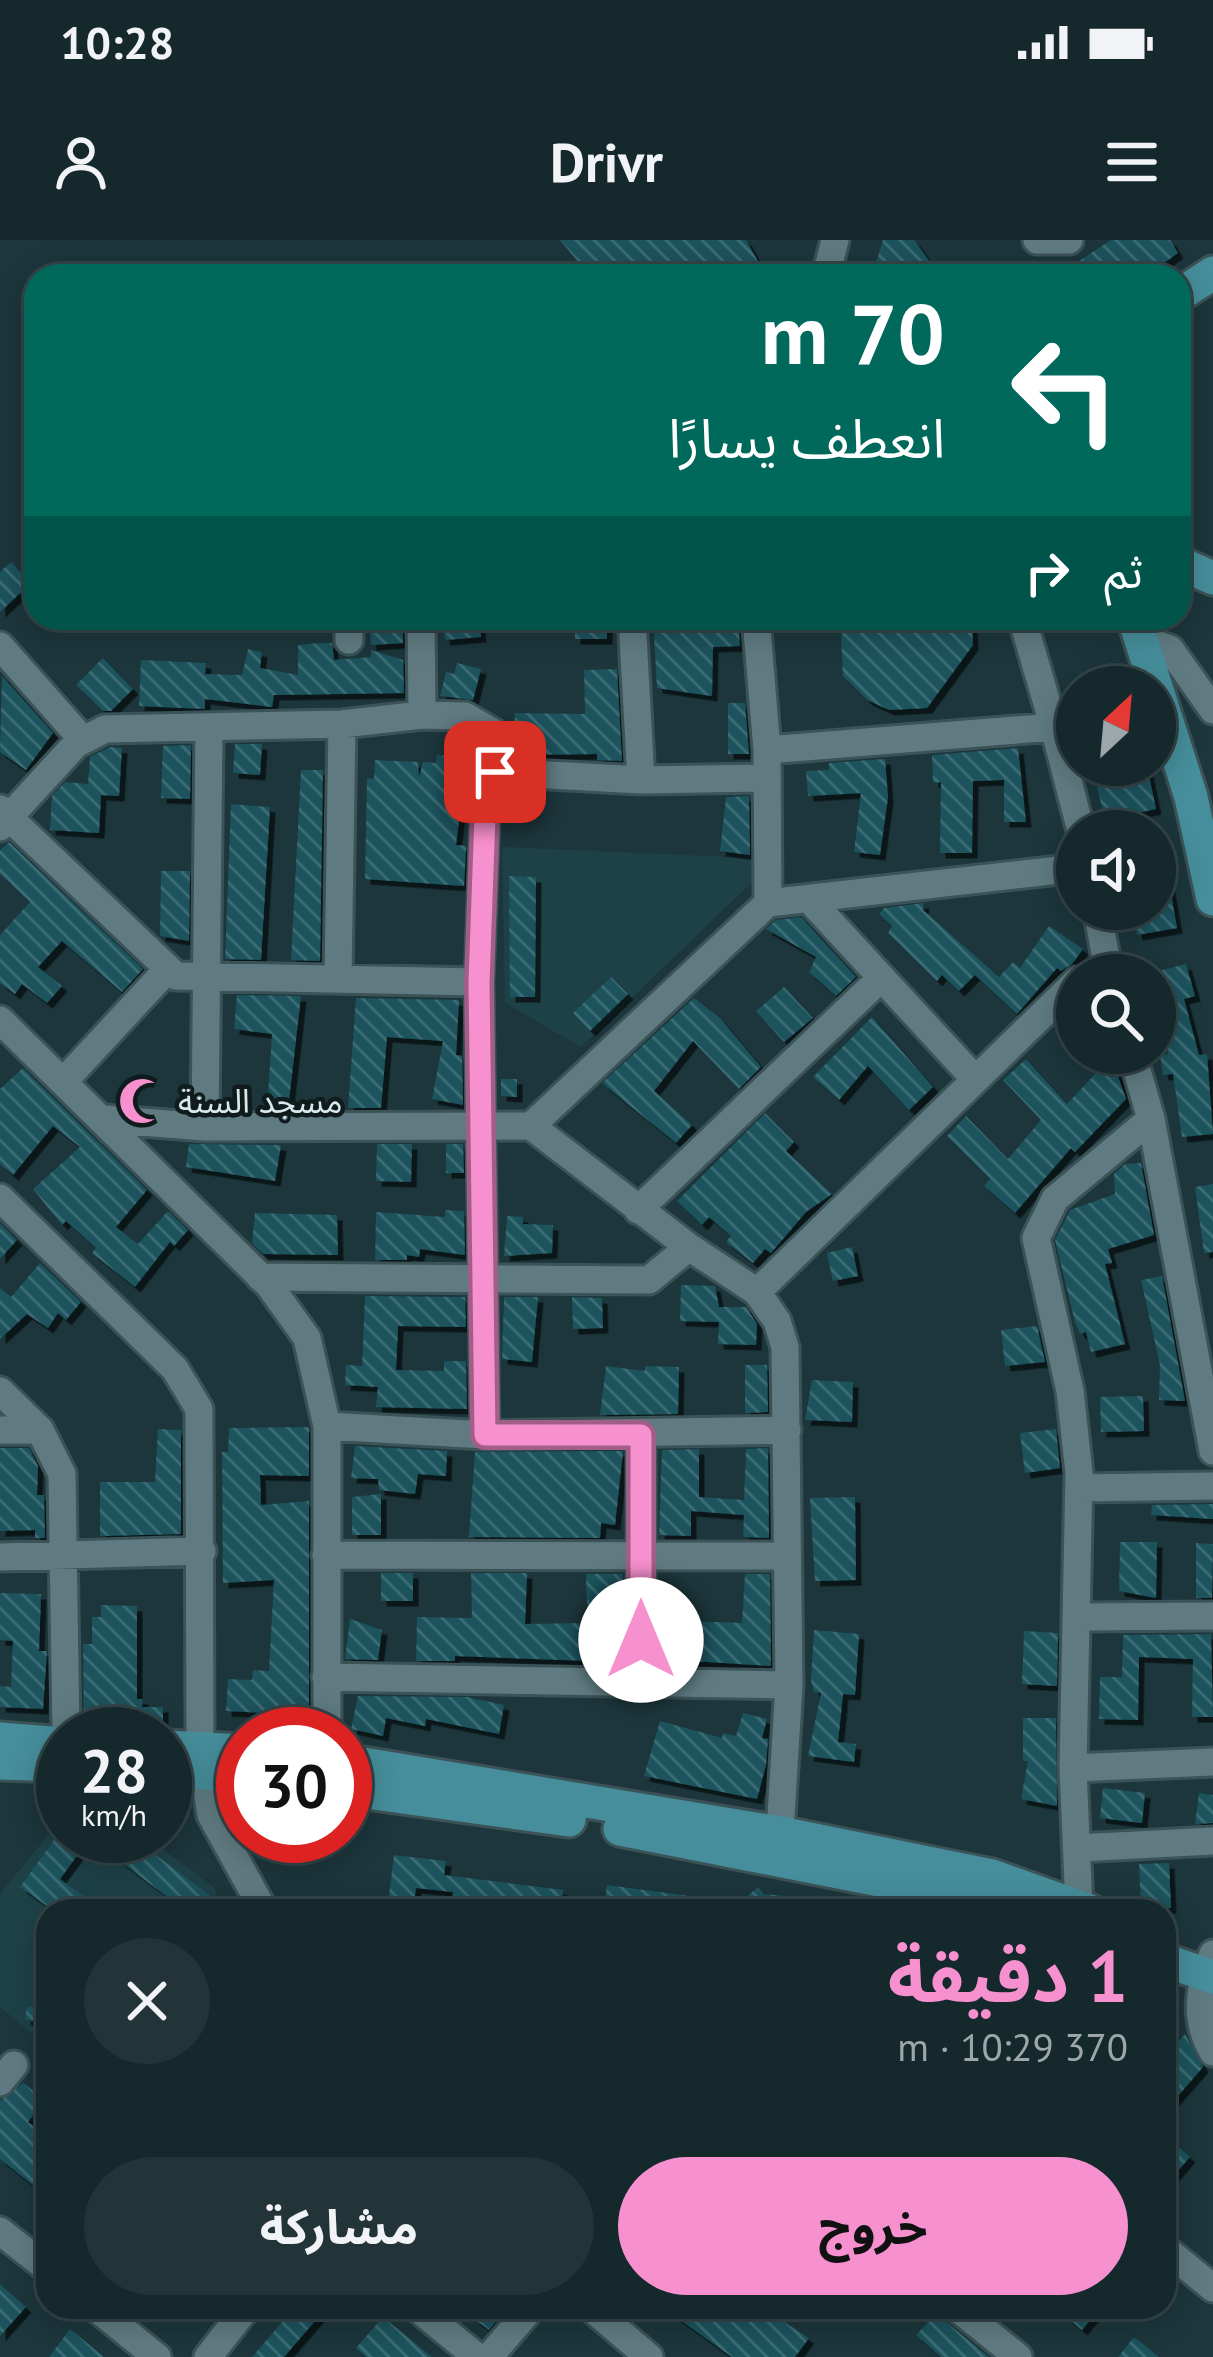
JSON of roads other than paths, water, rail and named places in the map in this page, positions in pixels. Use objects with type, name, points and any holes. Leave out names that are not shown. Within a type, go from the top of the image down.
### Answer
[{"type":"main road","points":[[1139,630],[1190,797],[1213,899]]},
{"type":"main road","points":[[0,1739],[36,1742]]},
{"type":"main road","points":[[192,1756],[216,1765]]},
{"type":"main road","points":[[192,1763],[216,1757]]},
{"type":"main road","points":[[0,1762],[36,1764]]},
{"type":"main road","points":[[372,1765],[780,1833],[986,1895]]},
{"type":"main road","points":[[372,1793],[584,1822],[986,1895]]},
{"type":"main road","points":[[1176,1945],[1210,1969]]},
{"type":"main road","points":[[1176,1962],[1210,1969]]},
{"type":"street","points":[[1037,240],[1069,240]]},
{"type":"street","points":[[421,630],[422,715]]},
{"type":"street","points":[[633,630],[641,780]]},
{"type":"street","points":[[757,630],[767,764],[768,904]]},
{"type":"street","points":[[1026,630],[1076,810]]},
{"type":"street","points":[[1141,630],[1170,649],[1213,710]]},
{"type":"street","points":[[3,656],[82,739]]},
{"type":"street","points":[[479,982],[204,976],[166,971],[3,818],[82,739],[105,728],[342,724],[422,715],[465,716],[494,733],[495,772],[486,788],[479,982],[485,1435]]},
{"type":"street","points":[[338,979],[342,724]]},
{"type":"street","points":[[495,772],[641,780],[1054,727]]},
{"type":"street","points":[[205,1127],[208,728]]},
{"type":"street","points":[[531,1126],[768,904],[1056,870]]},
{"type":"street","points":[[809,898],[879,980],[975,1079]]},
{"type":"street","points":[[63,1082],[166,971]]},
{"type":"street","points":[[638,1210],[879,980]]},
{"type":"street","points":[[758,1292],[1056,1006]]},
{"type":"street","points":[[0,1020],[260,1277],[307,1338],[327,1426],[327,1707]]},
{"type":"street","points":[[1138,1074],[1151,1119],[1213,1451]]},
{"type":"street","points":[[104,1119],[205,1127],[531,1126],[688,1247],[758,1292],[777,1321],[785,1347],[789,1684],[780,1833]]},
{"type":"street","points":[[1083,1899],[1073,1768],[1079,1488],[1070,1391],[1036,1238],[1055,1199],[1151,1119]]},
{"type":"street","points":[[0,1198],[190,1388],[202,1439],[202,1760],[211,1815],[257,1899]]},
{"type":"street","points":[[260,1277],[486,1275],[649,1280],[688,1247]]},
{"type":"street","points":[[0,1391],[40,1430],[62,1474],[65,1707]]},
{"type":"street","points":[[327,1426],[485,1435],[787,1430]]},
{"type":"street","points":[[0,1430],[40,1430]]},
{"type":"street","points":[[641,1435],[641,1682]]},
{"type":"street","points":[[1079,1488],[1213,1486]]},
{"type":"street","points":[[0,1557],[202,1551]]},
{"type":"street","points":[[326,1555],[786,1556]]},
{"type":"street","points":[[1079,1618],[1213,1616]]},
{"type":"street","points":[[326,1678],[789,1684]]},
{"type":"street","points":[[1073,1768],[1213,1762]]},
{"type":"street","points":[[1078,1848],[1213,1840]]},
{"type":"street","points":[[1210,1969],[1201,2032],[1213,2053]]},
{"type":"street","points":[[0,2230],[36,2259]]},
{"type":"street","points":[[1176,2258],[1213,2288]]},
{"type":"street","points":[[110,2319],[157,2357]]},
{"type":"street","points":[[208,2357],[238,2319]]},
{"type":"street","points":[[431,2319],[477,2357]]},
{"type":"street","points":[[489,2357],[522,2319]]},
{"type":"street","points":[[604,2319],[649,2357]]},
{"type":"street","points":[[971,2319],[1018,2357]]},
{"type":"place","name":"مسجد السنة","points":[[142,1101]]}]
